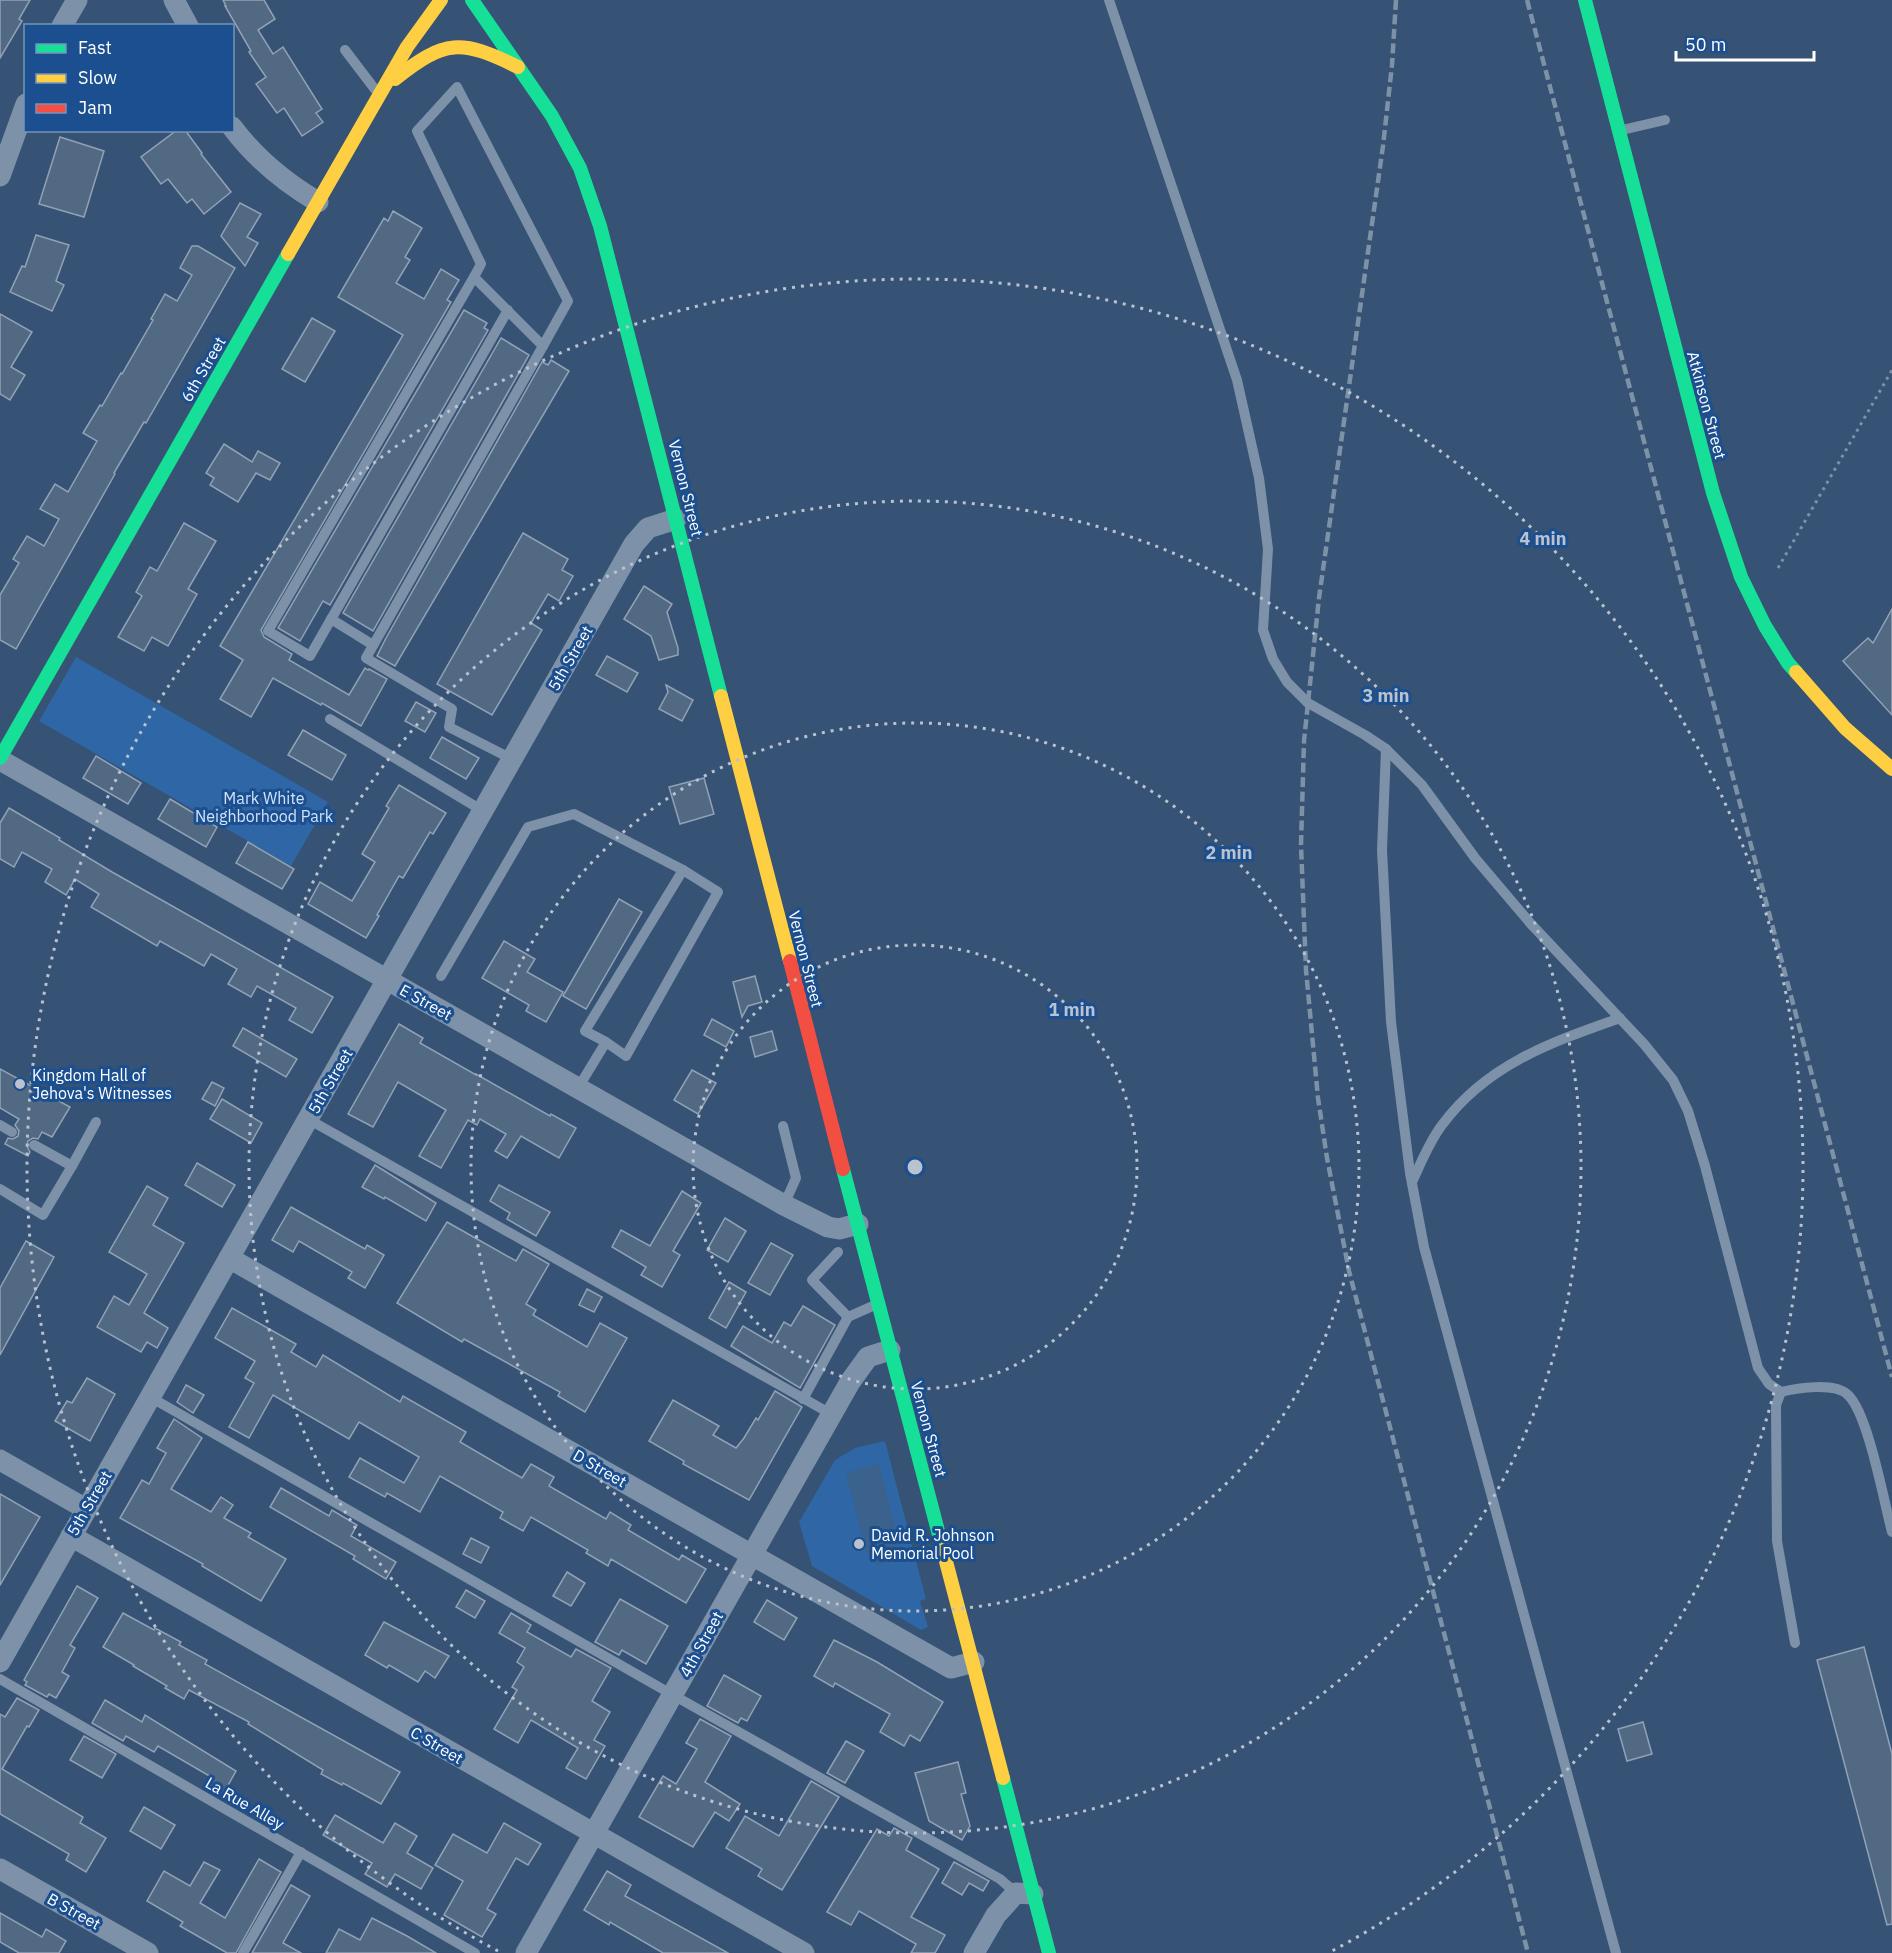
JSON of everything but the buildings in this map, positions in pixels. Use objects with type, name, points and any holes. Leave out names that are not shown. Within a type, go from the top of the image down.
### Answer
[{"type":"main road","name":"6th Street","points":[[0,759],[7,731],[318,202],[406,47],[441,0]]},
{"type":"main road","name":"Vernon Street","points":[[472,0],[552,117],[580,168],[600,226],[878,1304],[974,1662],[1025,1893],[1049,1953]]},
{"type":"main road","name":"Atkinson Street","points":[[1585,0],[1713,494],[1741,577],[1765,626],[1788,663],[1845,728],[1892,769]]},
{"type":"main road","points":[[406,47],[412,18]]},
{"type":"main road","points":[[381,91],[423,57],[454,44],[468,45],[485,51],[519,67]]},
{"type":"street","points":[[63,24],[77,0]]},
{"type":"street","points":[[174,0],[187,24]]},
{"type":"street","points":[[0,176],[24,110]]},
{"type":"street","points":[[234,130],[277,176],[318,202]]},
{"type":"street","name":"5th Street","points":[[0,1662],[634,544],[648,528],[676,519]]},
{"type":"street","name":"E Street","points":[[0,759],[783,1205],[828,1227],[839,1228],[858,1224]]},
{"type":"street","name":"D Street","points":[[229,1258],[951,1668],[974,1662]]},
{"type":"street","name":"4th Street","points":[[526,1953],[850,1382],[868,1357],[890,1350]]},
{"type":"street","points":[[0,1460],[86,1509]]},
{"type":"street","name":"C Street","points":[[71,1536],[804,1953]]},
{"type":"street","name":"B Street","points":[[0,1869],[148,1953]]},
{"type":"street","points":[[974,1953],[996,1916],[1025,1893]]},
{"type":"lane","points":[[1109,0],[1238,380],[1259,478],[1268,549],[1263,630],[1273,659],[1287,682],[1308,703],[1386,749],[1422,785],[1475,858],[1531,924],[1644,1044],[1673,1080],[1688,1111],[1705,1166],[1758,1368],[1769,1384],[1781,1392],[1834,1388],[1847,1394],[1859,1409],[1865,1427],[1892,1532]]},
{"type":"lane","points":[[345,50],[381,91]]},
{"type":"lane","points":[[508,310],[310,656],[268,631],[481,264],[417,132],[457,87],[568,301],[366,657],[452,709],[449,727],[512,759]]},
{"type":"lane","points":[[1619,131],[1665,120]]},
{"type":"lane","points":[[474,277],[543,346]]},
{"type":"lane","points":[[332,619],[373,645]]},
{"type":"lane","points":[[330,719],[483,811]]},
{"type":"lane","points":[[1386,749],[1382,850],[1391,1022],[1412,1182],[1427,1257],[1616,1953]]},
{"type":"lane","points":[[441,976],[528,827],[574,814],[683,870],[718,892],[626,1056],[585,1031],[683,870]]},
{"type":"lane","points":[[1412,1182],[1441,1126],[1456,1107],[1491,1076],[1531,1052],[1620,1018]]},
{"type":"lane","points":[[578,1088],[606,1042]]},
{"type":"lane","points":[[308,1119],[831,1414]]},
{"type":"lane","points":[[0,1189],[43,1215],[96,1122]]},
{"type":"lane","points":[[0,1125],[12,1132]]},
{"type":"lane","points":[[783,1126],[796,1178],[783,1205]]},
{"type":"lane","points":[[34,1145],[72,1166]]},
{"type":"lane","points":[[838,1252],[812,1280],[848,1317]]},
{"type":"lane","points":[[804,1399],[848,1317],[878,1304]]},
{"type":"lane","points":[[1781,1392],[1776,1405],[1778,1541],[1795,1643]]},
{"type":"lane","points":[[150,1396],[1025,1893]]},
{"type":"lane","name":"La Rue Alley","points":[[0,1679],[475,1953]]},
{"type":"lane","points":[[243,1953],[301,1852]]},
{"type":"path","points":[[1778,568],[1892,370]]},
{"type":"green space","name":"Mark White Neighborhood Park","points":[[76,657],[328,802],[291,866],[39,721]]},
{"type":"green space","name":"David R. Johnson Memorial Pool","points":[[885,1441],[926,1599],[920,1601],[928,1627],[921,1630],[812,1566],[799,1522],[835,1460],[855,1448]]},
{"type":"shaded area","points":[[879,1464],[899,1545],[889,1548],[892,1561],[877,1565],[874,1553],[867,1554],[846,1473]]},
{"type":"railway","points":[[1396,0],[1383,146],[1319,598],[1304,741],[1301,845],[1306,970],[1318,1098],[1349,1271],[1528,1953]]},
{"type":"railway","points":[[1527,0],[1892,1377]]},
{"type":"traffic: fast","points":[[472,0],[552,116],[580,168],[600,226],[721,696]]},
{"type":"traffic: fast","points":[[1585,0],[1713,493],[1741,577],[1765,626],[1796,672]]},
{"type":"traffic: fast","points":[[0,758],[288,254]]},
{"type":"traffic: fast","points":[[843,1169],[943,1550]]},
{"type":"traffic: fast","points":[[1003,1778],[1049,1953]]},
{"type":"traffic: slow","points":[[288,254],[407,47],[441,0]]},
{"type":"traffic: slow","points":[[395,79],[427,56],[454,48],[482,51],[518,67]]},
{"type":"traffic: slow","points":[[1796,672],[1845,728],[1892,769]]},
{"type":"traffic: slow","points":[[721,696],[790,961]]},
{"type":"traffic: slow","points":[[943,1550],[1003,1778]]},
{"type":"traffic: jam","points":[[790,961],[843,1169]]},
{"type":"place","name":"Kingdom Hall of Jehova's Witnesses","points":[[20,1084]]},
{"type":"place","name":"David R. Johnson Memorial Pool","points":[[859,1544]]}]
